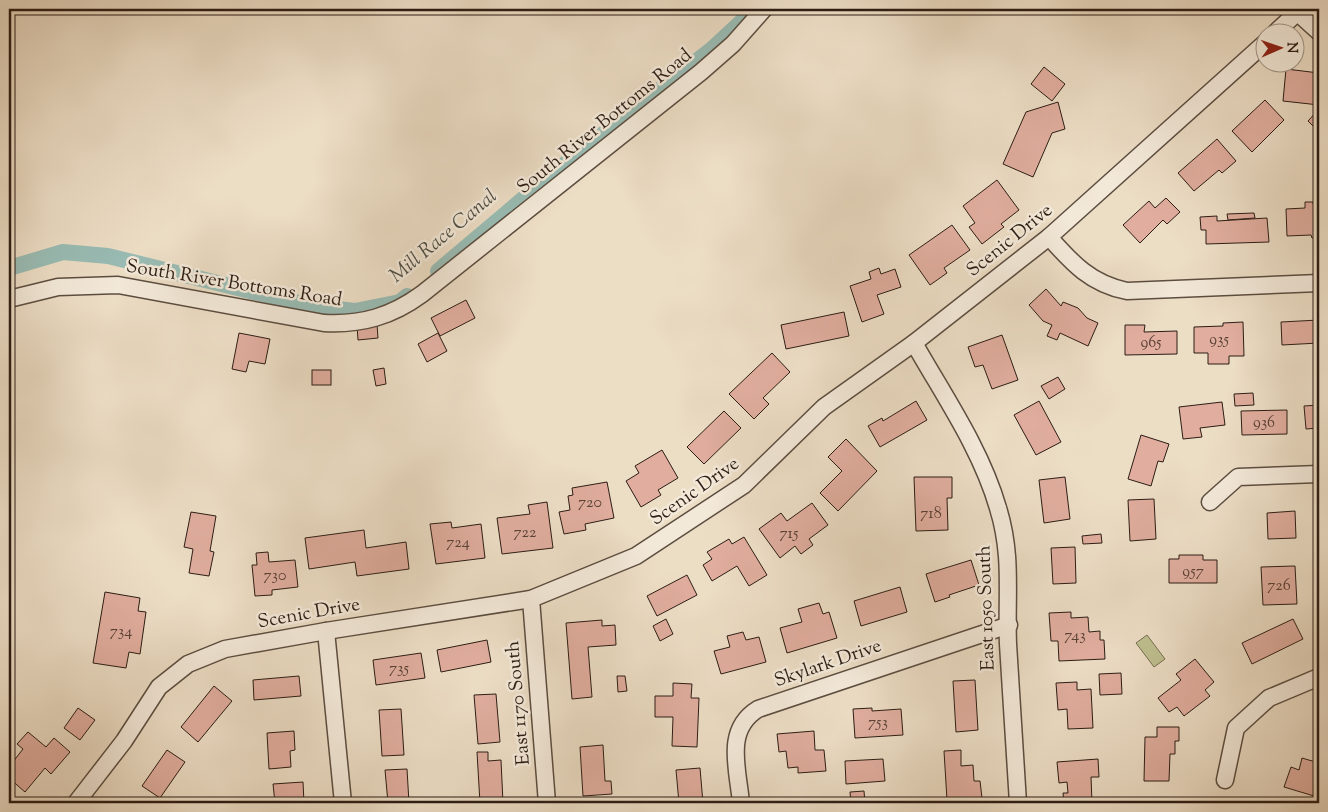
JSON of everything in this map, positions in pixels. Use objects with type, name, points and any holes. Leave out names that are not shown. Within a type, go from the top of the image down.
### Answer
[{"type":"street","name":"South River Bottoms Road","points":[[9,299],[58,287],[118,285],[324,322],[359,322],[392,312],[422,294],[701,72],[733,44],[764,9]]},
{"type":"street","points":[[1287,22],[1300,11],[1319,32]]},
{"type":"street","name":"Scenic Drive","points":[[76,803],[124,740],[159,687],[188,664],[225,649],[531,599],[636,556],[744,485],[824,407],[914,342],[1049,237],[1256,51]]},
{"type":"street","points":[[1049,237],[1081,272],[1103,284],[1127,291],[1319,284]]},
{"type":"street","name":"East 1050 South","points":[[914,342],[972,443],[999,509],[1007,546],[1010,575],[1008,625],[1018,803]]},
{"type":"street","points":[[1210,502],[1238,477],[1319,474]]},
{"type":"street","name":"East 1170 South","points":[[531,599],[547,803]]},
{"type":"street","name":"Skylark Drive","points":[[740,803],[735,742],[740,725],[747,716],[758,709],[1008,625]]},
{"type":"street","points":[[326,631],[343,803]]},
{"type":"street","points":[[1225,780],[1236,728],[1269,698],[1319,677]]},
{"type":"green space","points":[[1147,635],[1165,659],[1154,667],[1136,643]]},
{"type":"building","points":[[1044,67],[1065,84],[1052,101],[1031,84]]},
{"type":"building","points":[[1286,72],[1319,73],[1319,105],[1283,101]]},
{"type":"building","points":[[1265,100],[1284,120],[1252,152],[1232,131]]},
{"type":"building","points":[[1058,102],[1065,129],[1052,133],[1033,177],[1003,164],[1026,112]]},
{"type":"building","points":[[1319,109],[1319,132],[1308,121]]},
{"type":"building","points":[[1217,139],[1236,161],[1222,173],[1219,170],[1194,191],[1178,173]]},
{"type":"building","points":[[997,180],[1019,210],[1001,224],[1004,227],[982,244],[969,227],[975,223],[963,206]]},
{"type":"building","points":[[1166,198],[1180,212],[1167,224],[1163,220],[1140,243],[1123,225],[1149,201],[1155,208]]},
{"type":"building","points":[[1305,202],[1313,202],[1314,209],[1319,208],[1319,238],[1312,238],[1311,235],[1287,236],[1286,209],[1305,208]]},
{"type":"building","points":[[1254,213],[1255,218],[1228,220],[1227,214]]},
{"type":"building","points":[[1217,216],[1217,221],[1267,218],[1269,242],[1206,244],[1206,230],[1201,230],[1200,217]]},
{"type":"building","points":[[952,225],[970,250],[944,268],[947,273],[930,285],[909,255]]},
{"type":"building","points":[[879,268],[881,274],[895,269],[901,287],[877,295],[884,314],[862,322],[850,286],[871,279],[869,272]]},
{"type":"building","points":[[1046,289],[1061,306],[1063,302],[1078,308],[1087,318],[1098,323],[1088,346],[1060,333],[1057,340],[1047,336],[1052,325],[1043,321],[1029,305]]},
{"type":"building","points":[[466,300],[475,318],[440,336],[431,318]]},
{"type":"building","points":[[844,312],[849,336],[786,349],[781,325]]},
{"type":"building","points":[[1319,320],[1319,343],[1282,345],[1281,322]]},
{"type":"building","points":[[1243,322],[1244,356],[1229,356],[1229,364],[1208,364],[1208,353],[1194,353],[1194,327],[1223,326],[1223,323]]},
{"type":"building","points":[[377,324],[378,338],[358,340],[357,325]]},
{"type":"building","points":[[1125,325],[1145,325],[1144,332],[1177,331],[1177,354],[1125,355]]},
{"type":"building","points":[[239,333],[270,339],[265,364],[249,361],[246,372],[232,369]]},
{"type":"building","points":[[438,333],[447,351],[427,362],[418,344]]},
{"type":"building","points":[[1002,335],[1018,380],[992,389],[983,365],[975,367],[968,347]]},
{"type":"building","points":[[772,353],[790,372],[763,398],[769,404],[754,419],[729,394]]},
{"type":"building","points":[[384,368],[386,384],[376,386],[373,370]]},
{"type":"building","points":[[312,370],[331,370],[331,385],[312,385]]},
{"type":"building","points":[[1058,377],[1065,389],[1049,399],[1041,386]]},
{"type":"building","points":[[1253,393],[1254,405],[1235,406],[1234,394]]},
{"type":"building","points":[[916,401],[927,420],[880,447],[868,426],[882,418],[883,421]]},
{"type":"building","points":[[1039,401],[1061,442],[1036,455],[1014,415]]},
{"type":"building","points":[[1222,402],[1225,425],[1200,428],[1202,437],[1183,439],[1179,407]]},
{"type":"building","points":[[1319,405],[1319,428],[1306,429],[1304,406]]},
{"type":"building","points":[[1287,410],[1287,434],[1242,435],[1241,411]]},
{"type":"building","points":[[724,411],[741,428],[704,464],[687,447]]},
{"type":"building","points":[[1141,435],[1169,444],[1163,462],[1158,461],[1151,486],[1128,479]]},
{"type":"building","points":[[846,439],[877,471],[838,511],[820,493],[842,471],[828,457]]},
{"type":"building","points":[[662,450],[678,478],[658,490],[661,495],[641,507],[626,481],[639,473],[635,466]]},
{"type":"building","points":[[914,477],[952,477],[952,498],[947,498],[948,530],[916,531]]},
{"type":"building","points":[[1065,477],[1070,519],[1044,523],[1039,480]]},
{"type":"building","points":[[607,482],[614,518],[585,524],[586,530],[564,534],[559,512],[570,510],[568,496],[573,495],[572,488]]},
{"type":"building","points":[[1154,499],[1156,539],[1130,541],[1128,500]]},
{"type":"building","points":[[547,502],[553,548],[502,554],[497,518],[530,514],[528,505]]},
{"type":"building","points":[[812,503],[828,525],[809,539],[813,545],[801,554],[795,546],[780,558],[759,529],[781,513],[787,521]]},
{"type":"building","points":[[1295,511],[1296,538],[1268,539],[1267,513]]},
{"type":"building","points":[[191,512],[216,516],[210,551],[214,552],[209,576],[189,573],[193,549],[184,547]]},
{"type":"building","points":[[451,522],[452,528],[481,524],[485,558],[436,564],[430,524]]},
{"type":"building","points":[[364,530],[366,548],[406,542],[409,569],[357,576],[355,562],[309,569],[305,538]]},
{"type":"building","points":[[1101,534],[1102,543],[1083,544],[1082,536]]},
{"type":"building","points":[[744,537],[767,575],[749,586],[737,566],[712,581],[703,565],[712,559],[707,552],[729,539],[732,544]]},
{"type":"building","points":[[1075,547],[1076,583],[1053,584],[1051,548]]},
{"type":"building","points":[[268,552],[269,562],[295,560],[298,587],[272,590],[272,595],[255,596],[252,565],[257,565],[256,553]]},
{"type":"building","points":[[1179,555],[1203,555],[1203,560],[1217,560],[1217,583],[1169,583],[1169,559],[1179,559]]},
{"type":"building","points":[[971,560],[979,585],[935,602],[926,574]]},
{"type":"building","points":[[1295,566],[1297,604],[1263,605],[1261,567]]},
{"type":"building","points":[[687,575],[697,595],[657,616],[647,596]]},
{"type":"building","points":[[900,587],[907,612],[861,626],[854,601]]},
{"type":"building","points":[[105,592],[140,598],[138,611],[146,612],[140,654],[129,652],[126,668],[93,663]]},
{"type":"building","points":[[819,603],[823,614],[829,612],[837,638],[787,653],[780,628],[802,622],[798,609]]},
{"type":"building","points":[[1071,612],[1071,618],[1088,617],[1089,632],[1100,631],[1100,640],[1104,640],[1105,659],[1059,661],[1058,641],[1051,641],[1049,613]]},
{"type":"building","points":[[666,619],[673,634],[660,641],[653,626]]},
{"type":"building","points":[[1293,619],[1303,639],[1252,664],[1242,643]]},
{"type":"building","points":[[602,620],[602,626],[615,625],[616,645],[588,647],[592,697],[572,699],[566,623]]},
{"type":"building","points":[[743,632],[746,640],[759,637],[766,662],[721,674],[714,651],[730,647],[727,636]]},
{"type":"building","points":[[487,640],[491,662],[441,672],[437,650]]},
{"type":"building","points":[[421,653],[425,678],[376,685],[373,660]]},
{"type":"building","points":[[1195,659],[1214,682],[1205,690],[1210,696],[1184,716],[1177,707],[1169,712],[1158,698],[1181,680],[1176,674]]},
{"type":"building","points":[[1121,673],[1122,694],[1100,695],[1099,674]]},
{"type":"building","points":[[299,676],[301,696],[254,700],[253,680]]},
{"type":"building","points":[[617,676],[625,676],[627,691],[618,692]]},
{"type":"building","points":[[975,680],[978,730],[956,732],[953,681]]},
{"type":"building","points":[[1077,682],[1077,690],[1091,689],[1093,728],[1068,729],[1067,709],[1058,710],[1056,683]]},
{"type":"building","points":[[673,683],[692,684],[691,698],[699,698],[697,747],[672,746],[673,717],[655,717],[655,696],[673,696]]},
{"type":"building","points":[[214,686],[232,701],[198,742],[181,727]]},
{"type":"building","points":[[496,694],[500,742],[478,744],[474,695]]},
{"type":"building","points":[[78,708],[95,720],[80,740],[64,728]]},
{"type":"building","points":[[872,708],[872,711],[901,709],[903,735],[855,738],[853,709]]},
{"type":"building","points":[[401,709],[404,755],[382,756],[379,710]]},
{"type":"building","points":[[1157,727],[1179,727],[1179,741],[1175,741],[1175,754],[1170,754],[1169,781],[1144,781],[1145,737],[1157,737]]},
{"type":"building","points":[[294,731],[295,750],[290,751],[291,767],[269,769],[267,733]]},
{"type":"building","points":[[814,731],[815,750],[824,750],[826,771],[798,773],[798,767],[788,768],[786,751],[779,752],[777,734]]},
{"type":"building","points":[[28,732],[46,747],[54,738],[70,752],[51,774],[45,768],[25,792],[9,778],[9,767],[23,749],[17,744]]},
{"type":"building","points":[[603,745],[605,781],[611,781],[612,794],[583,796],[580,747]]},
{"type":"building","points":[[167,750],[185,762],[160,798],[142,786]]},
{"type":"building","points":[[961,750],[961,766],[973,765],[974,781],[980,781],[982,798],[947,800],[944,751]]},
{"type":"building","points":[[477,752],[488,752],[488,761],[501,760],[503,803],[480,803]]},
{"type":"building","points":[[1302,758],[1319,763],[1319,779],[1314,796],[1284,787],[1291,767],[1299,770]]},
{"type":"building","points":[[883,759],[885,781],[846,784],[845,761]]},
{"type":"building","points":[[1098,759],[1099,777],[1091,777],[1092,803],[1064,803],[1063,793],[1068,793],[1067,782],[1059,783],[1057,762]]},
{"type":"building","points":[[700,768],[703,803],[679,803],[676,770]]},
{"type":"building","points":[[407,769],[409,803],[388,803],[385,770]]},
{"type":"building","points":[[303,782],[304,803],[275,803],[273,784]]},
{"type":"building","points":[[864,791],[865,803],[851,803],[850,792]]},
{"type":"waterway","name":"Mill Race Canal","points":[[438,271],[561,167],[712,49],[755,9]]},
{"type":"waterway","name":"Mill Race Canal","points":[[9,268],[63,252],[108,256],[311,306],[355,311],[400,302],[407,296]]}]
